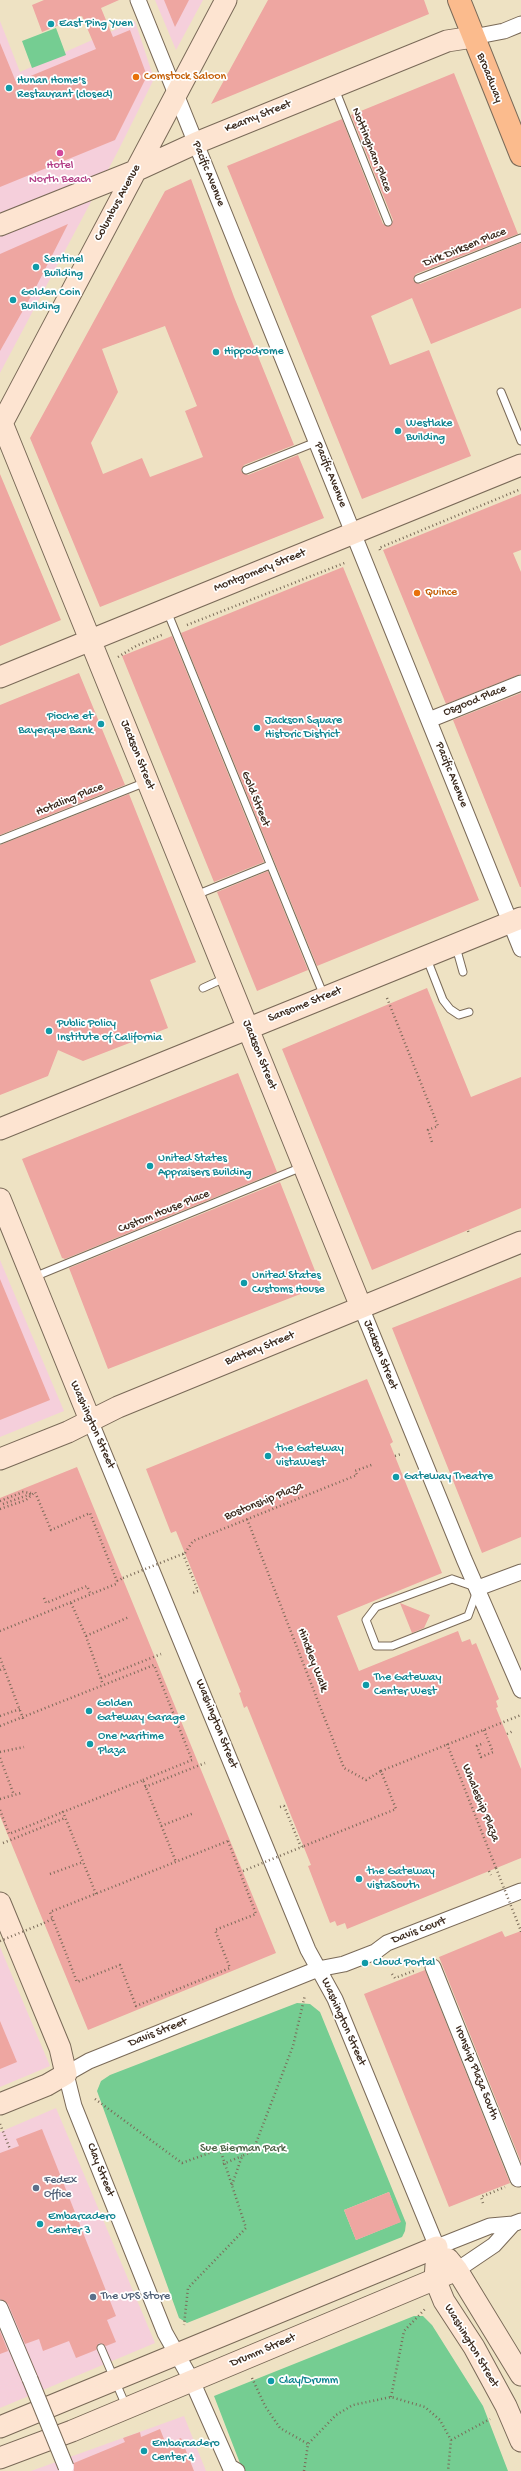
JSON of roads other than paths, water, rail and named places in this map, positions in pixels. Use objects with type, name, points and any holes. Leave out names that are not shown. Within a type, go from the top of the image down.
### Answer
[{"type":"main road","name":"Broadway","points":[[459,0],[521,155]]},
{"type":"street","name":"Pacific Avenue","points":[[138,0],[429,720],[516,920],[521,949]]},
{"type":"street","name":"Columbus Avenue","points":[[1,423],[226,0]]},
{"type":"street","name":"Kearny Street","points":[[0,225],[135,171],[196,143],[446,41],[504,31],[521,24]]},
{"type":"street","name":"Jackson Street","points":[[1,423],[91,640],[464,1559],[478,1588],[521,1690]]},
{"type":"street","name":"Montgomery Street","points":[[0,677],[521,465]]},
{"type":"street","name":"Osgood Place","points":[[429,720],[521,683]]},
{"type":"street","name":"Sansome Street","points":[[0,1129],[516,920]]},
{"type":"street","name":"Washington Street","points":[[0,1199],[31,1278],[308,1950],[334,1999],[437,2247],[457,2270],[521,2375]]},
{"type":"street","name":"Battery Street","points":[[0,1459],[118,1407],[521,1242]]},
{"type":"street","points":[[478,1588],[521,1572]]},
{"type":"street","name":"Davis Court","points":[[318,1969],[344,1964],[374,1952],[387,1943],[521,1891]]},
{"type":"street","name":"Clay Street","points":[[0,1903],[60,2048],[74,2106],[165,2333],[192,2381],[230,2466],[237,2471]]},
{"type":"street","name":"Ironship Plaza South","points":[[433,1966],[518,2179]]},
{"type":"street","name":"Davis Street","points":[[0,2104],[47,2085],[89,2061],[318,1969]]},
{"type":"street","name":"Drumm Street","points":[[0,2427],[115,2381],[437,2247],[490,2226],[517,2222]]},
{"type":"street","name":"Drumm Street","points":[[0,2458],[192,2381],[457,2270],[494,2245],[517,2222]]},
{"type":"street","name":"Washington Street","points":[[437,2247],[435,2279],[444,2302],[474,2347],[506,2406],[521,2441]]},
{"type":"street","points":[[0,2308],[66,2469]]},
{"type":"lane","name":"Nottingham Place","points":[[334,87],[388,222]]},
{"type":"lane","name":"Dirk Dirksen Place","points":[[418,279],[521,238]]},
{"type":"lane","points":[[501,392],[521,441]]},
{"type":"lane","points":[[246,470],[316,442]]},
{"type":"lane","name":"Gold Street","points":[[166,609],[324,998]]},
{"type":"lane","name":"Hotaling Place","points":[[0,840],[148,781]]},
{"type":"lane","points":[[194,896],[270,865]]},
{"type":"lane","points":[[455,945],[463,972]]},
{"type":"lane","points":[[426,957],[443,1000],[450,1009],[459,1014],[469,1012]]},
{"type":"lane","points":[[203,988],[227,977]]},
{"type":"lane","name":"Custom House Place","points":[[31,1278],[304,1166]]},
{"type":"lane","points":[[452,1579],[478,1588],[468,1616],[392,1646],[376,1646],[366,1620],[376,1607],[452,1579]]},
{"type":"lane","points":[[100,2348],[126,2408]]},
{"type":"place","name":"East Ping Yuen","points":[[51,24]]},
{"type":"place","name":"Comstock Saloon","points":[[136,77]]},
{"type":"place","name":"Hunan Home's Restaurant (closed)","points":[[9,88]]},
{"type":"place","name":"Hotel North Beach","points":[[60,153]]},
{"type":"place","name":"Sentinel Building","points":[[36,267]]},
{"type":"place","name":"Golden Coin Building","points":[[13,300]]},
{"type":"place","name":"Hippodrome","points":[[216,352]]},
{"type":"place","name":"Westlake Building","points":[[398,431]]},
{"type":"place","name":"Quince","points":[[417,593]]},
{"type":"place","name":"Pioche et Bayerque Bank","points":[[101,724]]},
{"type":"place","name":"Jackson Square Historic District","points":[[257,728]]},
{"type":"place","name":"Public Policy Institute of California","points":[[49,1031]]},
{"type":"place","name":"United States Appraisers Building","points":[[150,1166]]},
{"type":"place","name":"United States Customs House","points":[[244,1283]]},
{"type":"place","name":"the Gateway vistaWest","points":[[268,1456]]},
{"type":"place","name":"Gateway Theatre","points":[[396,1477]]},
{"type":"place","name":"The Gateway Center West","points":[[366,1685]]},
{"type":"place","name":"Golden Gateway Garage","points":[[89,1711]]},
{"type":"place","name":"One Maritime Plaza","points":[[90,1744]]},
{"type":"place","name":"the Gateway vistaSouth","points":[[359,1879]]},
{"type":"place","name":"Cloud Portal","points":[[365,1963]]},
{"type":"place","name":"FedEx Office","points":[[36,2188]]},
{"type":"place","name":"Embarcadero Center 3","points":[[40,2224]]},
{"type":"place","name":"The UPS Store","points":[[93,2297]]},
{"type":"place","name":"Clay/Drumm","points":[[271,2381]]},
{"type":"place","name":"Embarcadero Center 4","points":[[144,2451]]},
{"type":"park label","name":"Sue Bierman Park","points":[[243,2149]]}]
